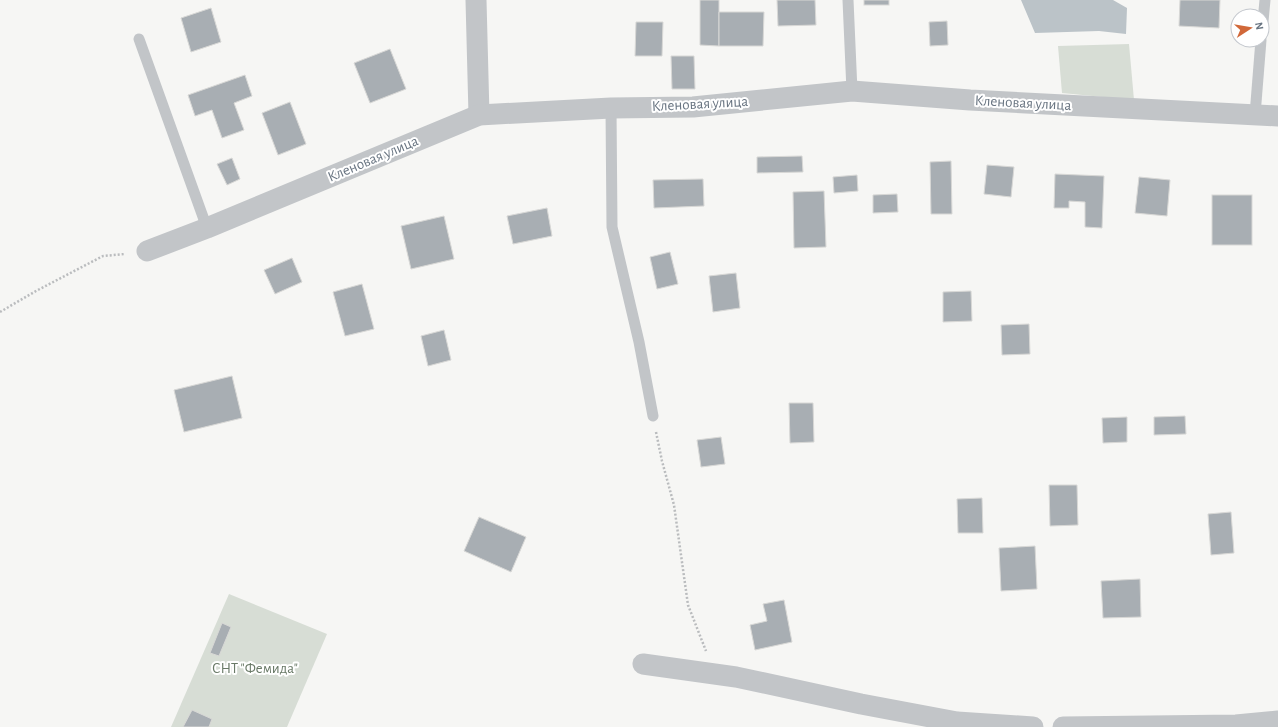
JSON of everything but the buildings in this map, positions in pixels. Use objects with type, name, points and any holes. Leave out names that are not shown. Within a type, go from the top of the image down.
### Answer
[{"type":"street","points":[[476,0],[479,115]]},
{"type":"street","name":"Кленовая улица","points":[[147,251],[207,228],[479,115],[611,108],[693,107],[852,91],[970,100],[1278,116]]},
{"type":"street","points":[[643,664],[736,677],[861,704],[957,722],[1033,727]]},
{"type":"street","points":[[1063,727],[1236,725],[1278,721]]},
{"type":"lane","points":[[848,0],[852,91]]},
{"type":"lane","points":[[140,39],[207,228]]},
{"type":"lane","points":[[1256,115],[1260,48]]},
{"type":"lane","points":[[611,108],[612,227],[639,342],[653,416]]},
{"type":"path","points":[[0,312],[36,291],[103,256],[147,251]]},
{"type":"path","points":[[653,416],[662,461],[674,505],[688,604],[714,674]]},
{"type":"green space","points":[[1129,44],[1134,100],[1062,93],[1058,46]]},
{"type":"green space","name":"СНТ \"Фемида\"","points":[[229,594],[327,634],[287,727],[171,727]]},
{"type":"shaded area","points":[[1021,0],[1113,0],[1127,8],[1126,34],[1099,31],[1035,33]]}]
